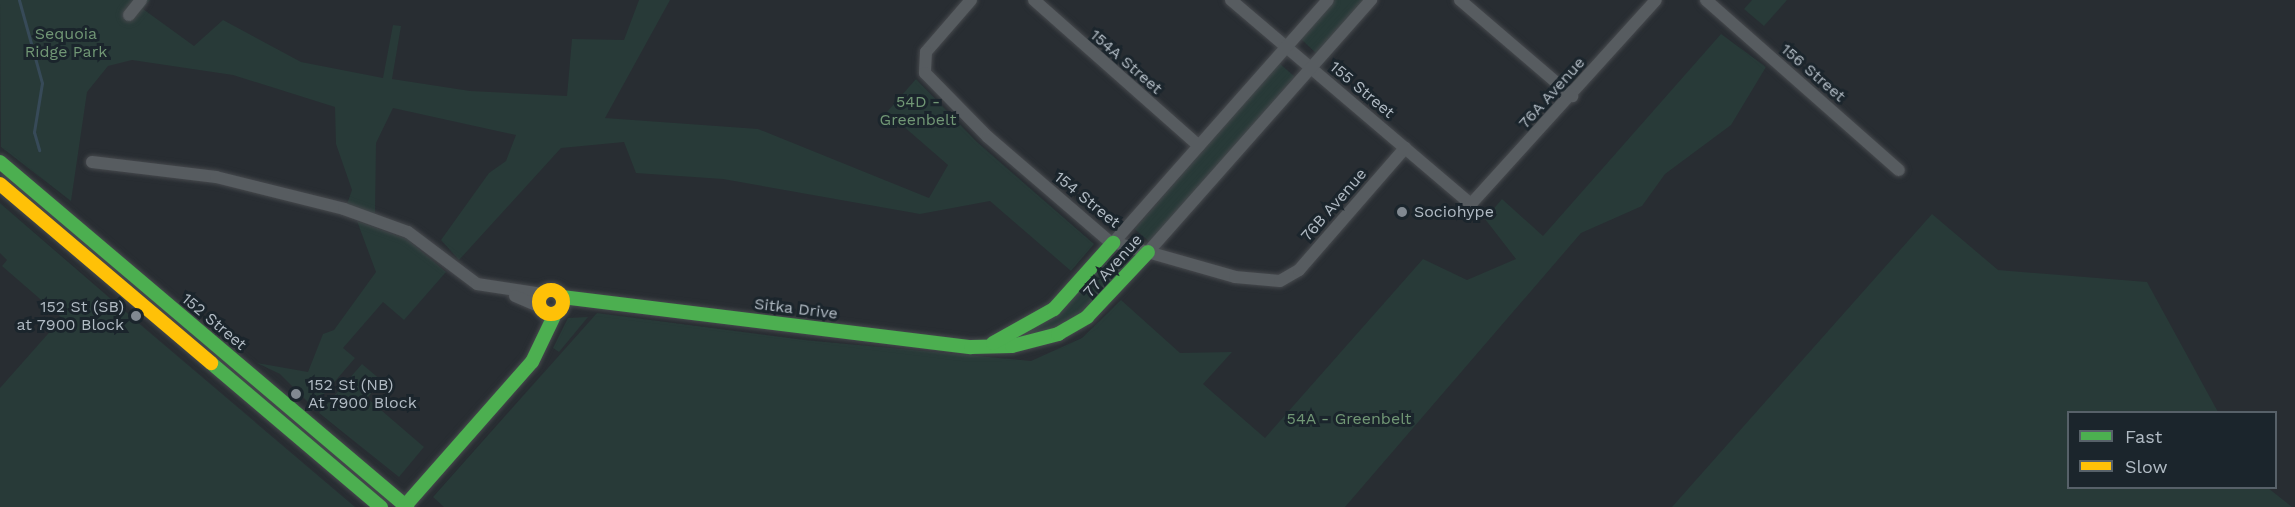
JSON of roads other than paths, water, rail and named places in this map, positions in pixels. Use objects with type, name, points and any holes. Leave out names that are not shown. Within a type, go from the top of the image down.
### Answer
[{"type":"street","points":[[129,15],[141,0]]},
{"type":"street","name":"154 Street","points":[[971,0],[922,58],[928,76],[980,130],[1113,243],[1240,278],[1284,279]]},
{"type":"street","name":"154A Street","points":[[1034,0],[1199,146]]},
{"type":"street","name":"155 Street","points":[[1231,0],[1471,204]]},
{"type":"street","name":"77 Avenue","points":[[984,347],[1054,309],[1328,0]]},
{"type":"street","name":"77 Avenue","points":[[984,347],[1030,343],[1072,327],[1102,305],[1371,0]]},
{"type":"street","points":[[1460,0],[1572,96]]},
{"type":"street","name":"76A Avenue","points":[[1471,204],[1572,96],[1656,0]]},
{"type":"street","name":"156 Street","points":[[1707,0],[1899,170]]},
{"type":"street","name":"76B Avenue","points":[[1284,279],[1299,270],[1405,148]]},
{"type":"street","name":"152 Street","points":[[0,162],[406,506]]},
{"type":"street","points":[[92,162],[216,177],[344,208],[408,232],[477,284],[551,305],[538,351],[406,506]]},
{"type":"street","name":"152 Street","points":[[0,184],[381,507]]},
{"type":"street","name":"Sitka Drive","points":[[551,305],[604,305],[984,347]]},
{"type":"waterway","points":[[19,0],[42,83],[34,132],[39,150]]},
{"type":"place","name":"Sociohype","points":[[1402,212]]},
{"type":"place","name":"152 St (SB) at 7900 Block","points":[[136,316]]},
{"type":"place","name":"152 St (NB) At 7900 Block","points":[[296,394]]},
{"type":"park label","name":"Sequoia Ridge Park","points":[[66,43]]},
{"type":"park label","name":"54D - Greenbelt","points":[[918,111]]},
{"type":"park label","name":"54A - Greenbelt","points":[[1349,419]]}]
